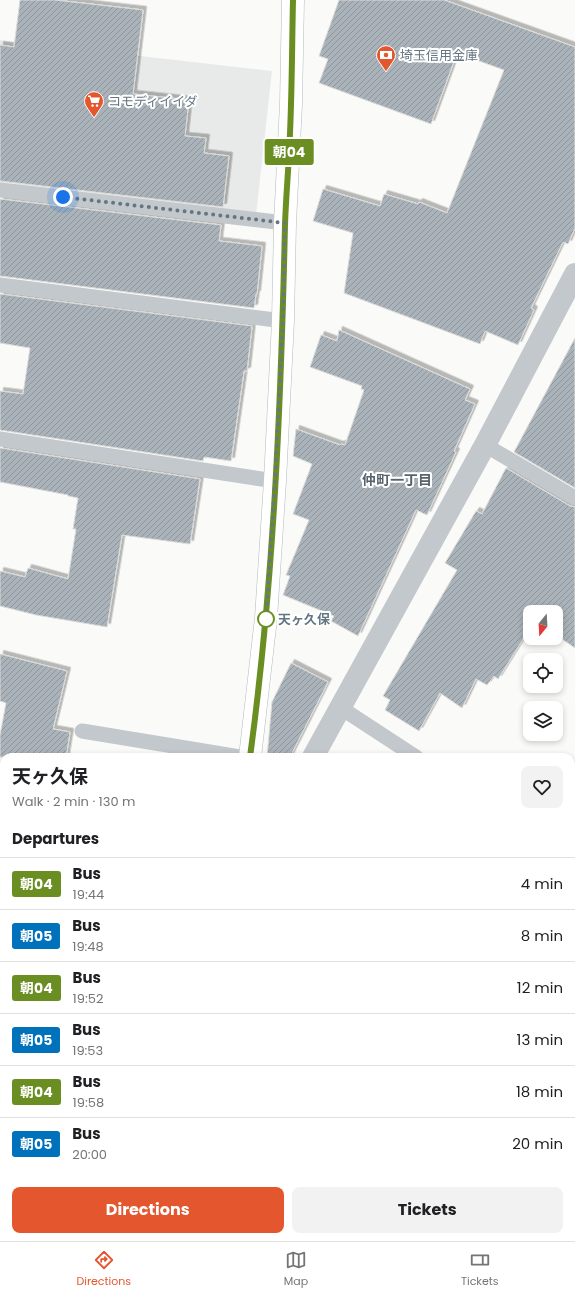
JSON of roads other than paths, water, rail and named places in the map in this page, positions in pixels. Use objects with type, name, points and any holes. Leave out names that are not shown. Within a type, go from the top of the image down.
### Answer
[{"type":"main road","points":[[250,753],[266,618],[275,481],[283,321],[285,223],[291,104],[293,0]]},
{"type":"street","points":[[315,753],[485,445],[575,274]]},
{"type":"lane","points":[[0,190],[285,223]]},
{"type":"lane","points":[[0,285],[283,321]]},
{"type":"lane","points":[[0,439],[275,481]]},
{"type":"lane","points":[[485,445],[575,498]]},
{"type":"lane","points":[[341,708],[410,753]]},
{"type":"lane","points":[[82,731],[216,753]]},
{"type":"place","name":"埼玉信用金庫","points":[[386,72]]},
{"type":"place","name":"コモディイイダ","points":[[94,118]]},
{"type":"place","name":"天ヶ久保","points":[[266,619]]},
{"type":"district","name":"仲町一丁目","points":[[397,480]]}]
